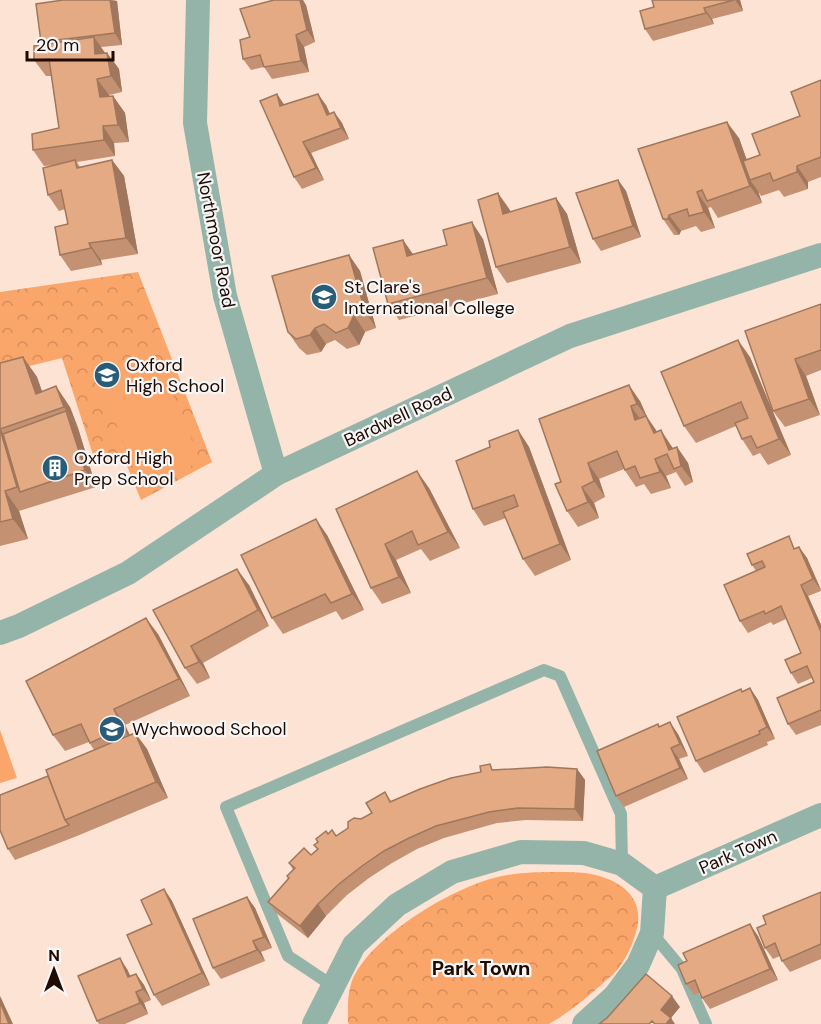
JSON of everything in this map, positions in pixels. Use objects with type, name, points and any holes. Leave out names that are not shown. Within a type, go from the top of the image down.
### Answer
[{"type":"street","name":"Northmoor Road","points":[[198,0],[195,123],[225,296],[276,474]]},
{"type":"street","name":"Bardwell Road","points":[[0,633],[128,573],[276,474],[570,336],[821,255]]},
{"type":"street","name":"Park Town","points":[[656,888],[821,815]]},
{"type":"street","points":[[314,1024],[354,945],[397,905],[452,872],[521,852],[584,853],[622,864],[656,888],[652,933],[638,965],[615,996],[584,1024]]},
{"type":"lane","points":[[333,986],[288,956],[226,807],[544,670],[560,676],[621,814],[622,864]]},
{"type":"lane","points":[[652,933],[682,969],[706,1024]]},
{"type":"green space","points":[[138,272],[212,462],[141,500],[123,456],[96,464],[62,358],[1,373],[0,366],[0,292]]},
{"type":"green space","points":[[157,357],[201,462],[142,486],[98,381]]},
{"type":"green space","points":[[0,730],[17,778],[0,783]]},
{"type":"green space","points":[[539,872],[581,873],[608,879],[626,890],[637,908],[638,919],[633,942],[618,969],[569,1011],[549,1024],[349,1024],[349,991],[362,964],[395,930],[416,915],[462,890],[502,876]]},
{"type":"building","points":[[63,0],[110,0],[115,33],[41,42],[36,4]]},
{"type":"building","points":[[274,0],[300,0],[307,30],[296,35],[301,61],[264,67],[260,55],[243,59],[240,40],[250,37],[240,9]]},
{"type":"building","points":[[652,0],[734,0],[704,8],[706,13],[645,29],[640,11],[654,7]]},
{"type":"building","points":[[94,37],[95,54],[107,53],[111,76],[97,79],[100,97],[113,96],[118,125],[103,126],[104,140],[33,150],[32,134],[59,128],[49,59],[34,60],[34,46]]},
{"type":"building","points":[[821,80],[821,157],[797,166],[797,172],[773,181],[770,173],[750,180],[743,161],[760,155],[752,134],[800,116],[791,92]]},
{"type":"building","points":[[277,94],[280,106],[318,94],[327,115],[334,112],[341,128],[303,142],[316,168],[294,177],[260,101]]},
{"type":"building","points":[[727,122],[750,186],[707,201],[702,190],[697,192],[704,212],[689,216],[687,209],[669,215],[668,219],[663,219],[638,149]]},
{"type":"building","points":[[75,160],[77,168],[112,160],[126,238],[89,243],[91,248],[60,255],[55,227],[68,224],[61,190],[48,195],[43,168]]},
{"type":"building","points":[[618,180],[633,226],[593,239],[576,193]]},
{"type":"building","points":[[498,193],[503,214],[556,198],[570,247],[496,267],[478,200]]},
{"type":"building","points":[[472,222],[487,278],[388,304],[373,248],[403,240],[407,256],[447,245],[443,230]]},
{"type":"building","points":[[349,255],[365,311],[354,315],[348,328],[336,333],[324,324],[315,328],[310,335],[296,339],[288,332],[272,276]]},
{"type":"building","points":[[821,304],[821,350],[795,359],[809,399],[773,411],[745,331]]},
{"type":"building","points":[[738,340],[779,439],[757,448],[751,436],[742,439],[735,423],[748,418],[741,402],[684,426],[661,372]]},
{"type":"building","points":[[23,357],[36,394],[56,386],[64,407],[0,429],[0,363]]},
{"type":"building","points":[[629,385],[637,404],[631,406],[635,420],[646,416],[654,433],[661,430],[669,450],[677,447],[681,466],[674,469],[667,454],[655,459],[660,472],[640,478],[635,466],[625,470],[617,451],[588,463],[594,481],[582,487],[588,502],[567,511],[555,484],[561,482],[539,419]]},
{"type":"building","name":"Oxford High Prep School","points":[[66,411],[85,470],[20,492],[3,434]]},
{"type":"building","points":[[0,429],[17,487],[5,491],[13,519],[0,522]]},
{"type":"building","points":[[518,430],[560,544],[523,559],[503,512],[518,506],[514,495],[473,509],[456,461],[490,447],[489,441]]},
{"type":"building","points":[[417,471],[448,532],[418,545],[412,531],[385,544],[399,577],[371,588],[336,509]]},
{"type":"building","points":[[316,519],[352,594],[331,603],[325,594],[272,618],[241,555]]},
{"type":"building","points":[[789,536],[794,549],[799,547],[813,579],[801,585],[821,632],[821,710],[788,724],[777,698],[814,682],[807,666],[791,673],[785,660],[801,653],[781,606],[765,614],[764,611],[740,621],[724,585],[765,567],[762,561],[752,565],[747,554]]},
{"type":"building","points":[[237,569],[258,610],[191,646],[199,662],[185,668],[153,610]]},
{"type":"building","points":[[146,618],[179,679],[114,709],[123,728],[90,743],[81,724],[53,735],[26,681]]},
{"type":"building","points":[[750,688],[767,727],[759,731],[760,734],[696,761],[677,717],[741,689],[742,692]]},
{"type":"building","points":[[670,722],[680,744],[671,748],[680,768],[616,796],[597,751],[658,724],[659,727]]},
{"type":"building","points":[[135,733],[156,782],[65,820],[46,770]]},
{"type":"building","points":[[490,764],[492,770],[547,767],[577,769],[575,809],[518,808],[489,812],[436,826],[384,851],[362,866],[318,904],[300,926],[268,902],[295,868],[289,863],[304,848],[311,855],[318,849],[314,845],[318,842],[316,839],[326,831],[328,834],[332,830],[336,836],[348,828],[348,822],[354,818],[361,819],[372,813],[366,803],[385,792],[390,802],[451,778],[481,772],[480,766]]},
{"type":"building","points":[[48,776],[69,825],[8,849],[0,830],[0,795]]},
{"type":"building","points":[[164,889],[202,973],[154,995],[127,935],[152,924],[141,900]]},
{"type":"building","points":[[821,892],[821,944],[782,961],[775,943],[765,948],[757,928],[766,924],[763,916]]},
{"type":"building","points":[[247,897],[264,937],[253,941],[257,950],[213,968],[193,919]]},
{"type":"building","points":[[750,924],[770,969],[702,998],[695,980],[686,984],[678,965],[687,961],[683,953]]},
{"type":"building","points":[[120,958],[128,977],[136,974],[143,989],[136,992],[140,1003],[97,1021],[78,976]]},
{"type":"building","points":[[646,974],[672,996],[661,1010],[671,1018],[666,1024],[655,1024],[652,1021],[649,1024],[599,1024],[607,1018]]},
{"type":"building","points":[[0,1002],[9,1024],[0,1024]]},
{"type":"place","name":"St Clare's International College","points":[[324,297]]},
{"type":"place","name":"Oxford High School","points":[[107,375]]},
{"type":"place","name":"Oxford High Prep School","points":[[55,468]]},
{"type":"place","name":"Wychwood School","points":[[112,729]]},
{"type":"district","name":"Park Town","points":[[481,968]]}]
